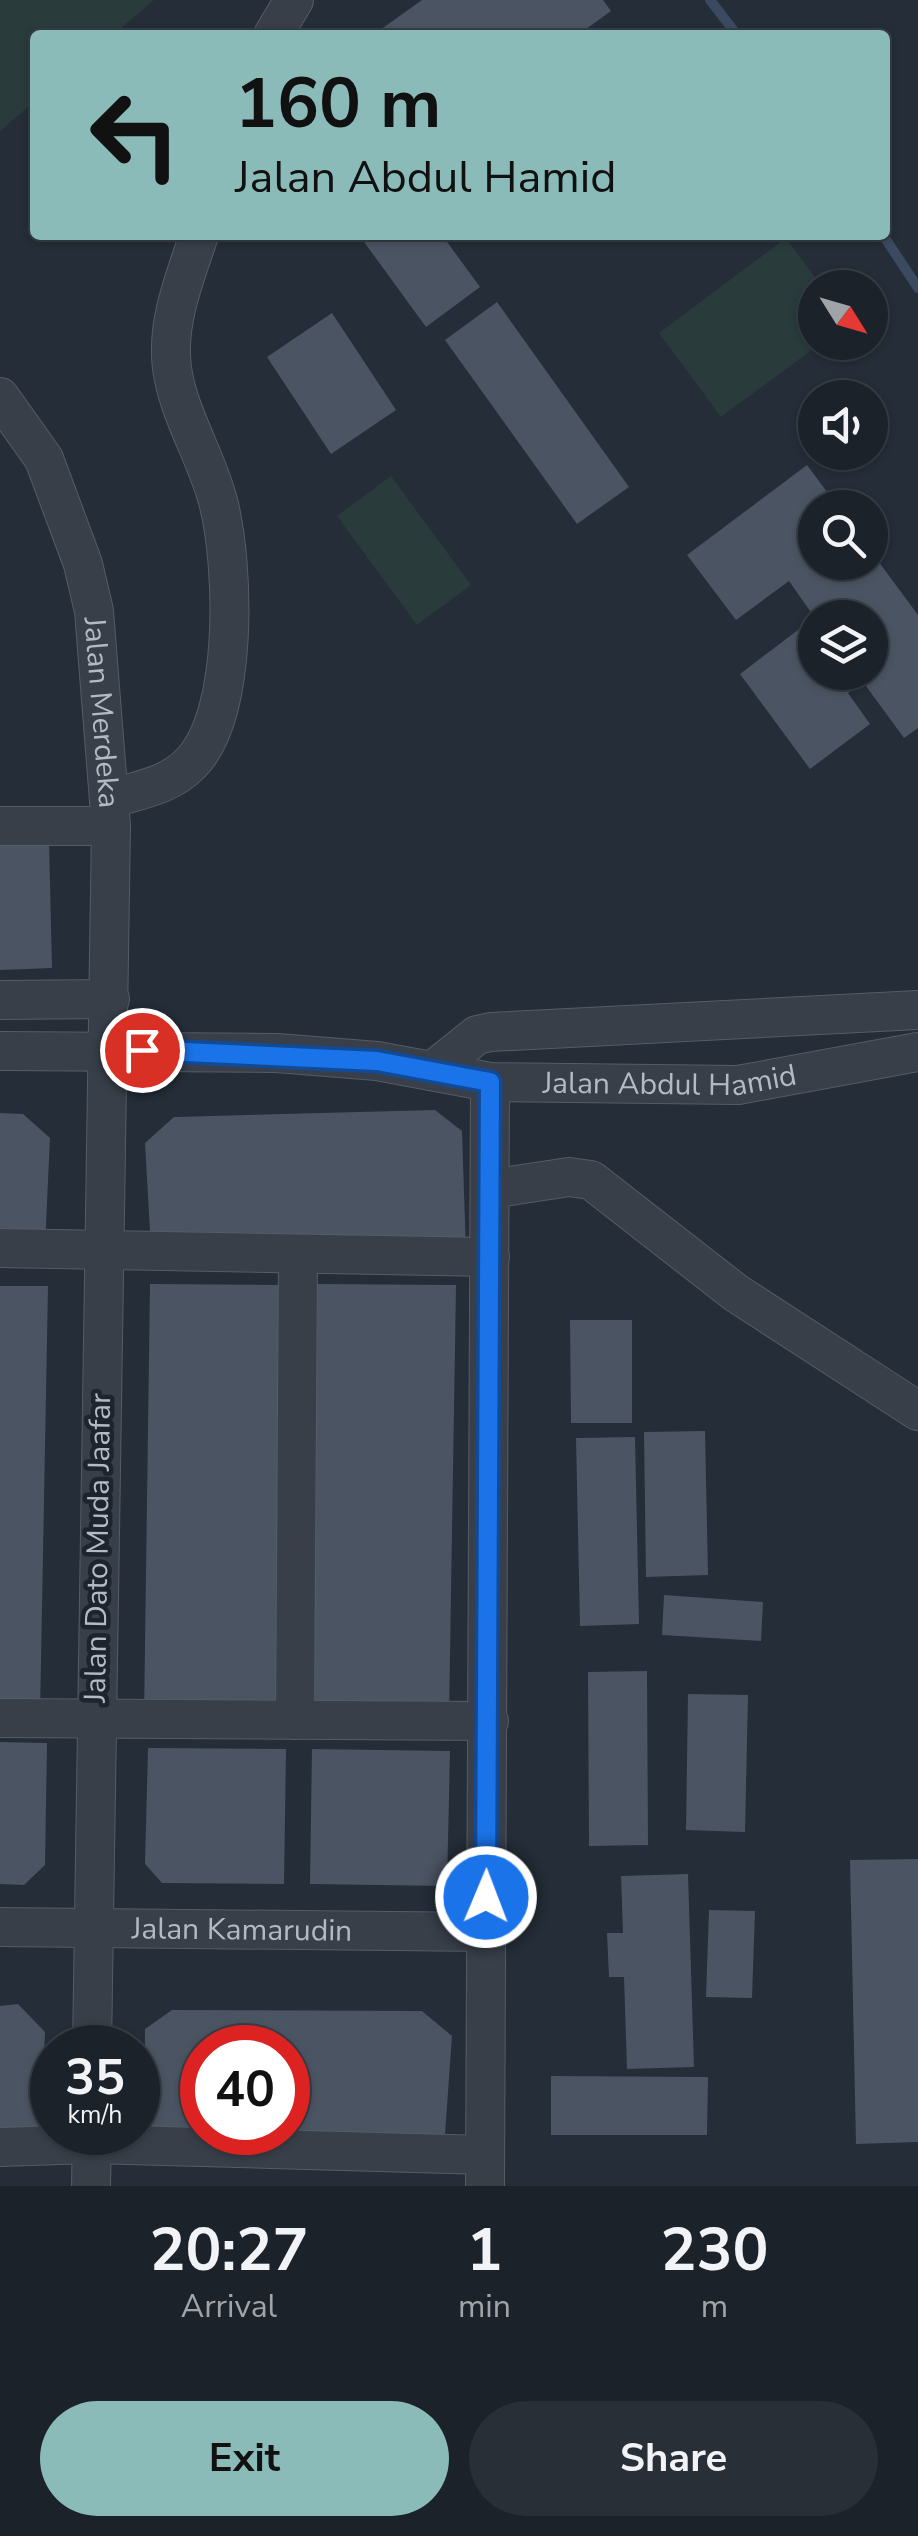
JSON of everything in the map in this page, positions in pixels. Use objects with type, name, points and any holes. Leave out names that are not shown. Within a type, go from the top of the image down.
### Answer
[{"type":"street","points":[[276,30],[294,0]]},
{"type":"street","points":[[0,826],[110,813],[169,781],[200,750],[218,710],[230,584],[219,505],[172,372],[170,334],[198,240]]},
{"type":"street","name":"Jalan Merdeka","points":[[0,397],[44,459],[65,506],[94,611],[110,813],[109,1049]]},
{"type":"street","points":[[0,1000],[110,999]]},
{"type":"street","points":[[432,1071],[476,1035],[491,1032],[918,1010]]},
{"type":"street","name":"Jalan Dato Muda Jaafar","points":[[92,2025],[109,1049]]},
{"type":"street","name":"Jalan Abdul Hamid","points":[[0,1051],[278,1053],[377,1061],[490,1082],[738,1084],[918,1052]]},
{"type":"street","points":[[160,2144],[485,2171],[490,1082]]},
{"type":"street","points":[[490,1189],[569,1176],[592,1180],[736,1293],[918,1411]]},
{"type":"street","points":[[0,1248],[490,1257]]},
{"type":"street","points":[[294,1720],[298,1256]]},
{"type":"street","points":[[0,1718],[96,1722],[489,1721]]},
{"type":"street","name":"Jalan Kamarudin","points":[[0,1927],[486,1932]]},
{"type":"street","points":[[0,2147],[30,2144]]},
{"type":"street","points":[[91,2186],[92,2155]]},
{"type":"shaded area","points":[[0,0],[154,0],[119,30],[30,30],[30,105],[0,131]]},
{"type":"shaded area","points":[[787,240],[810,270],[798,270],[798,360],[721,417],[659,333]]},
{"type":"shaded area","points":[[391,476],[471,585],[417,625],[337,516]]},
{"type":"building","points":[[422,0],[603,0],[611,11],[585,30],[380,30]]},
{"type":"building","points":[[363,240],[446,240],[480,287],[426,327]]},
{"type":"building","points":[[497,302],[629,487],[577,524],[445,340]]},
{"type":"building","points":[[332,313],[396,410],[331,454],[267,357]]},
{"type":"building","points":[[800,470],[811,470],[826,490],[798,490],[798,580],[888,580],[888,574],[918,615],[918,728],[904,738],[869,690],[888,690],[888,600],[803,600],[789,581],[736,620],[687,555]]},
{"type":"building","points":[[798,630],[798,690],[852,690],[848,693],[870,724],[810,769],[740,674]]},
{"type":"building","points":[[49,841],[52,968],[0,970],[0,842]]},
{"type":"building","points":[[435,1110],[462,1131],[466,1253],[151,1249],[145,1143],[174,1117]]},
{"type":"building","points":[[0,1113],[23,1114],[50,1138],[45,1246],[0,1247]]},
{"type":"building","points":[[150,1284],[284,1285],[279,1719],[144,1718]]},
{"type":"building","points":[[316,1284],[456,1285],[449,1718],[309,1716]]},
{"type":"building","points":[[0,1286],[48,1286],[40,1714],[0,1713]]},
{"type":"building","points":[[570,1320],[632,1320],[632,1423],[571,1423]]},
{"type":"building","points":[[705,1431],[708,1575],[646,1577],[644,1432]]},
{"type":"building","points":[[635,1437],[639,1624],[580,1626],[576,1438]]},
{"type":"building","points":[[664,1595],[763,1602],[761,1641],[662,1635]]},
{"type":"building","points":[[647,1671],[648,1845],[589,1846],[588,1672]]},
{"type":"building","points":[[688,1694],[748,1695],[745,1832],[686,1830]]},
{"type":"building","points":[[0,1742],[47,1743],[45,1865],[24,1885],[0,1884]]},
{"type":"building","points":[[148,1748],[286,1749],[284,1884],[162,1883],[145,1864]]},
{"type":"building","points":[[312,1749],[450,1751],[447,1886],[310,1884]]},
{"type":"building","points":[[918,1859],[918,2142],[856,2144],[850,1860]]},
{"type":"building","points":[[688,1874],[694,2067],[627,2069],[624,1977],[609,1977],[607,1933],[623,1933],[621,1876]]},
{"type":"building","points":[[709,1910],[755,1911],[752,1998],[706,1997]]},
{"type":"building","points":[[18,2004],[38,2025],[30,2025],[30,2142],[0,2142],[0,2006]]},
{"type":"building","points":[[172,2010],[422,2011],[452,2036],[444,2148],[310,2146],[310,2025],[180,2025],[180,2144],[160,2143],[160,2025],[151,2025]]},
{"type":"building","points":[[551,2076],[708,2077],[707,2135],[551,2135]]},
{"type":"waterway","points":[[710,0],[733,30]]},
{"type":"waterway","points":[[886,240],[918,288]]},
{"type":"route","points":[[142,1050],[278,1053],[377,1061],[490,1082],[486,1897]]}]
